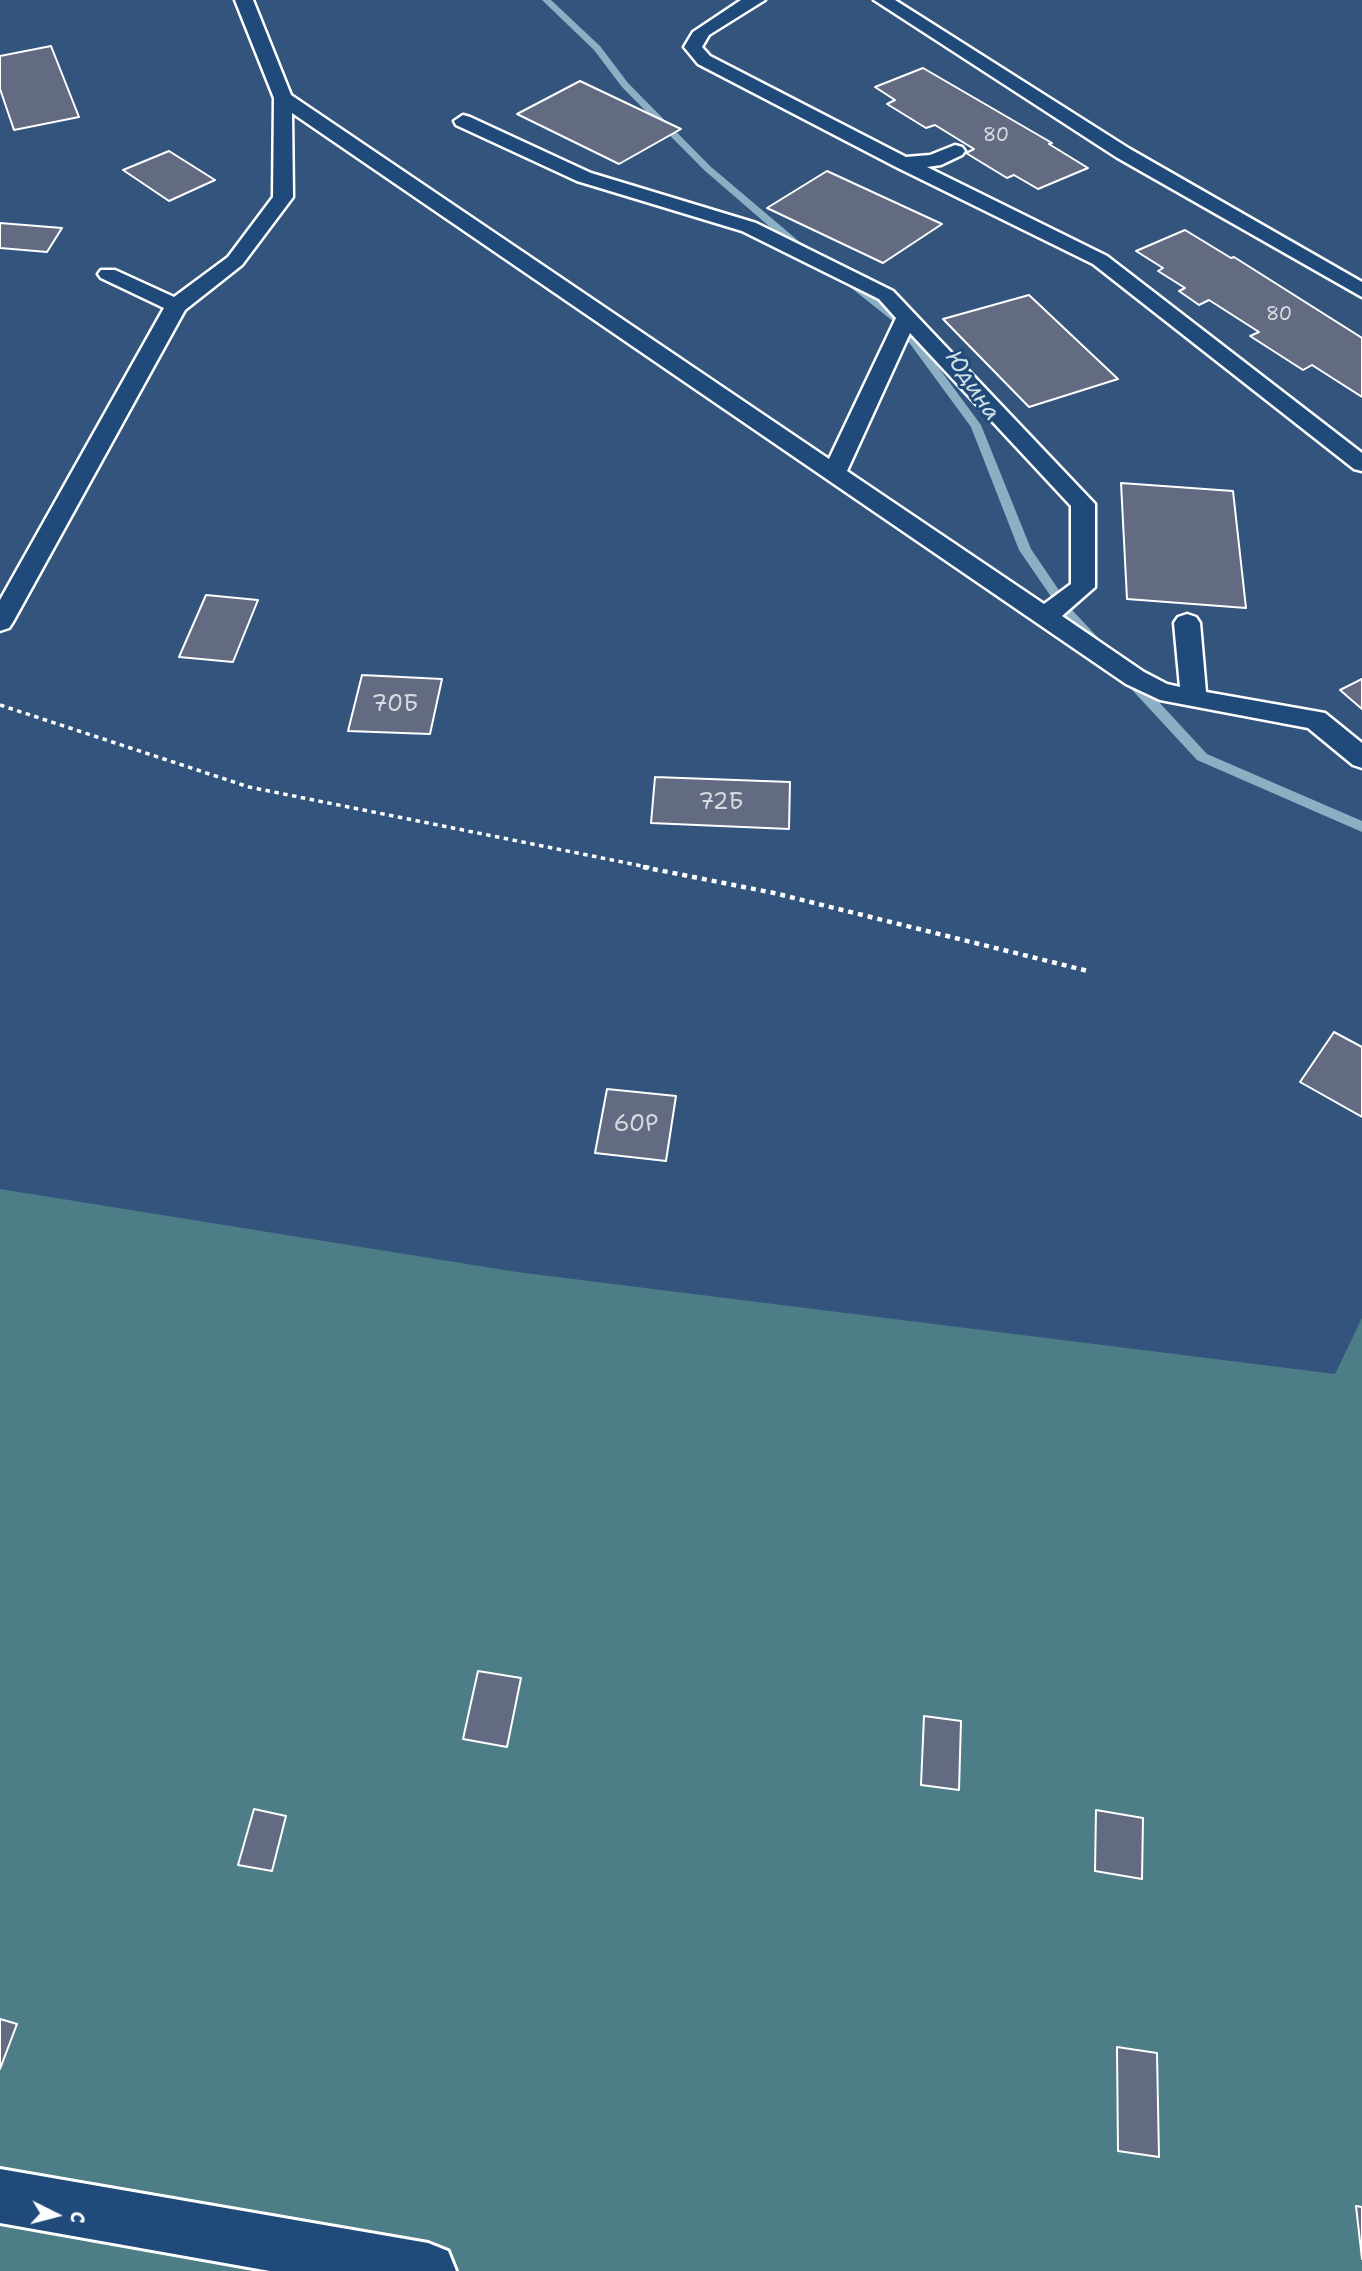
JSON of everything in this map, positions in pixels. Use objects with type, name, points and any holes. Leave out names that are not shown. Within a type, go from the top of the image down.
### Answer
[{"type":"street","points":[[0,2196],[428,2271]]},
{"type":"lane","points":[[0,622],[176,306],[235,261],[284,197],[283,98],[244,0]]},
{"type":"lane","points":[[756,0],[738,8],[702,32],[694,47],[704,60],[903,163],[1100,260],[1362,464]]},
{"type":"lane","points":[[883,0],[1123,153],[1362,290]]},
{"type":"lane","points":[[283,98],[1135,678],[1160,691],[1194,699],[1316,720],[1362,758]]},
{"type":"lane","points":[[463,121],[584,177],[749,227],[886,295],[1083,505],[1083,587],[1045,616]]},
{"type":"lane","points":[[903,163],[934,161],[956,151]]},
{"type":"lane","points":[[108,274],[176,306]]},
{"type":"lane","points":[[835,472],[907,317]]},
{"type":"lane","points":[[1187,623],[1194,699]]},
{"type":"path","points":[[0,705],[249,787],[774,893],[1088,971]]},
{"type":"green space","points":[[0,1189],[517,1272],[1335,1374],[1362,1318],[1362,2271],[0,2271]]},
{"type":"building","points":[[51,46],[79,117],[14,130],[0,89],[0,56]]},
{"type":"building","points":[[923,68],[1052,143],[1049,144],[1088,168],[1038,189],[1014,175],[1007,178],[966,153],[974,149],[935,125],[926,128],[887,104],[895,100],[875,87]]},
{"type":"building","points":[[580,81],[681,129],[619,164],[517,114]]},
{"type":"building","points":[[169,151],[215,180],[169,201],[123,170]]},
{"type":"building","points":[[827,171],[942,224],[883,263],[767,208]]},
{"type":"building","points":[[0,223],[62,228],[47,252],[0,248]]},
{"type":"building","points":[[1185,230],[1231,258],[1234,257],[1362,338],[1362,397],[1312,365],[1303,370],[1250,336],[1259,332],[1209,300],[1199,305],[1179,291],[1185,288],[1158,271],[1163,268],[1136,251]]},
{"type":"building","points":[[1029,295],[1118,379],[1029,407],[943,319]]},
{"type":"building","points":[[1121,483],[1233,491],[1246,608],[1127,599]]},
{"type":"building","points":[[206,595],[258,600],[233,662],[179,657]]},
{"type":"building","points":[[362,675],[442,679],[430,734],[348,731]]},
{"type":"building","points":[[1362,679],[1362,709],[1340,690]]},
{"type":"building","points":[[655,777],[790,782],[789,829],[651,823]]},
{"type":"building","points":[[1334,1032],[1362,1047],[1362,1117],[1300,1082]]},
{"type":"building","points":[[607,1089],[676,1096],[666,1161],[595,1153]]},
{"type":"building","points":[[478,1671],[521,1678],[507,1747],[463,1739]]},
{"type":"building","points":[[924,1716],[961,1721],[959,1790],[921,1785]]},
{"type":"building","points":[[254,1809],[286,1816],[272,1871],[238,1865]]},
{"type":"building","points":[[1096,1810],[1143,1818],[1142,1879],[1095,1871]]},
{"type":"building","points":[[0,2019],[17,2024],[0,2069]]},
{"type":"building","points":[[1117,2047],[1157,2053],[1159,2157],[1118,2151]]},
{"type":"building","points":[[1356,2206],[1362,2207],[1362,2259]]},
{"type":"waterway","name":"Юдина","points":[[546,0],[597,48],[625,85],[707,168],[804,251]]},
{"type":"waterway","name":"Юдина","points":[[844,277],[898,320],[977,427],[1025,550],[1069,614],[1100,647]]},
{"type":"waterway","name":"Юдина","points":[[1127,676],[1202,757],[1362,827]]}]
